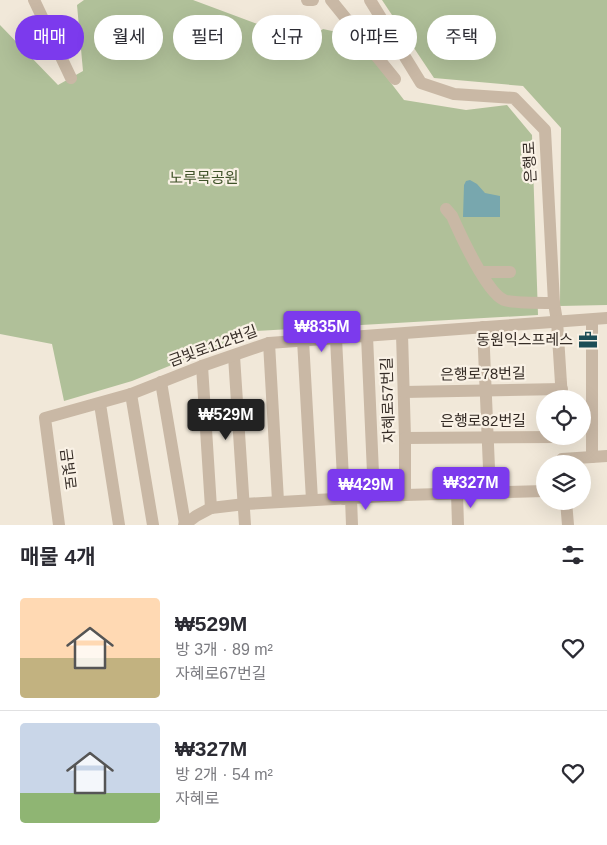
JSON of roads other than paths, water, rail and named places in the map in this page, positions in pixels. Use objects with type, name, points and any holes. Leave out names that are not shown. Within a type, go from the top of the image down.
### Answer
[{"type":"street","points":[[34,0],[72,78]]},
{"type":"street","points":[[308,0],[313,0]]},
{"type":"street","points":[[331,0],[395,79]]},
{"type":"street","name":"은행로","points":[[370,0],[421,82],[454,94],[514,98],[545,130],[554,304],[562,390]]},
{"type":"street","points":[[446,209],[452,216],[463,241],[494,292],[504,300],[554,304]]},
{"type":"street","points":[[481,272],[510,272]]},
{"type":"street","name":"금빛로112번길","points":[[45,418],[130,394],[269,343],[607,318]]},
{"type":"street","points":[[592,320],[592,457],[607,456]]},
{"type":"street","points":[[483,327],[490,492]]},
{"type":"street","name":"자혜로57번길","points":[[402,334],[405,495]]},
{"type":"street","name":"자혜로57번길","points":[[367,336],[374,496]]},
{"type":"street","points":[[336,338],[348,498],[352,525]]},
{"type":"street","points":[[303,340],[312,500]]},
{"type":"street","points":[[269,343],[278,501]]},
{"type":"street","points":[[234,356],[245,525]]},
{"type":"street","points":[[202,366],[211,508]]},
{"type":"street","points":[[161,382],[185,525],[196,516],[211,508],[244,504],[374,496],[536,491]]},
{"type":"street","name":"은행로78번길","points":[[404,392],[485,391],[536,393]]},
{"type":"street","points":[[130,394],[153,525]]},
{"type":"street","points":[[100,404],[119,525]]},
{"type":"street","name":"금빛로","points":[[45,418],[59,525]]},
{"type":"street","name":"은행로82번길","points":[[405,438],[536,437]]},
{"type":"street","points":[[457,493],[458,525]]},
{"type":"street","points":[[567,510],[568,525]]},
{"type":"water","points":[[470,180],[477,184],[485,193],[500,196],[500,217],[463,217],[464,185],[466,181]]},
{"type":"place","name":"동원익스프레스","points":[[588,340]]},
{"type":"park label","name":"노루목공원","points":[[204,178]]}]
